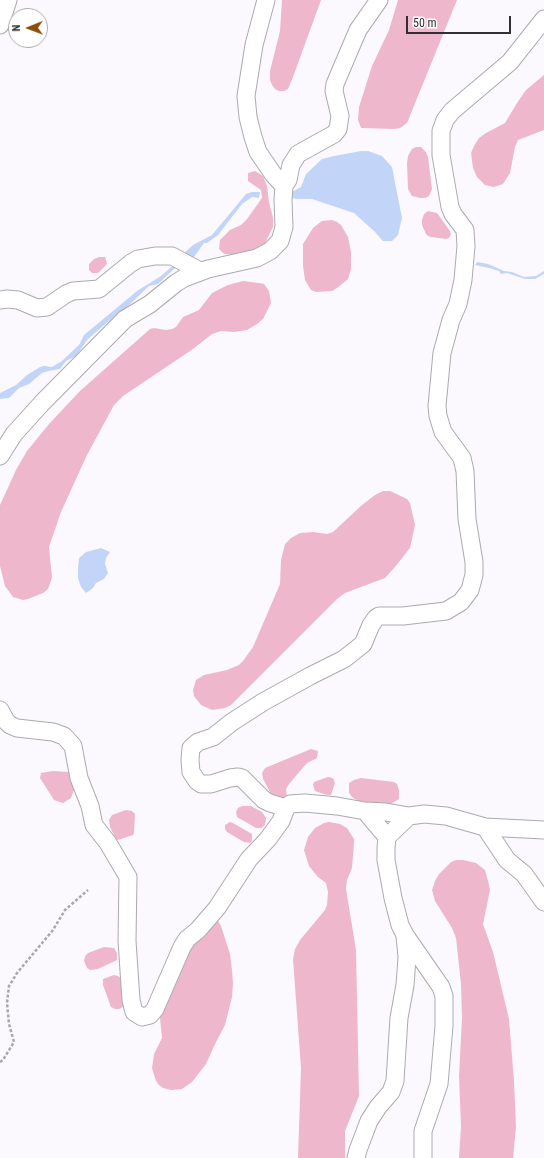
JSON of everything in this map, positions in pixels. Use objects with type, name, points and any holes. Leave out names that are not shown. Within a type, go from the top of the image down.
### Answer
[{"type":"street","points":[[0,25],[8,0]]},
{"type":"street","points":[[266,0],[254,45],[247,86],[247,107],[253,137],[258,152],[273,174],[284,186]]},
{"type":"street","points":[[0,456],[17,431],[42,403],[125,319],[150,304],[176,283],[200,271],[257,258],[270,251],[280,241],[284,227],[284,186],[288,180],[291,165],[298,154],[334,134],[338,129],[340,116],[334,91],[335,84],[358,30],[379,0]]},
{"type":"street","points":[[286,808],[264,800],[246,780],[238,777],[211,784],[201,784],[191,772],[191,748],[198,742],[212,737],[263,702],[344,659],[363,644],[371,625],[379,616],[403,616],[446,611],[461,602],[470,590],[473,583],[474,562],[467,519],[465,471],[462,458],[443,432],[438,416],[437,406],[442,353],[451,320],[458,304],[463,280],[466,246],[465,230],[450,207],[441,155],[441,131],[448,115],[460,103],[510,62],[544,19]]},
{"type":"street","points":[[0,300],[18,300],[37,308],[47,307],[73,291],[100,289],[131,263],[156,256],[172,256],[200,271]]},
{"type":"street","points":[[0,710],[10,726],[53,732],[64,736],[73,746],[79,778],[90,806],[94,825],[108,843],[128,877],[126,909],[131,1000],[134,1012],[142,1017],[150,1015],[155,1009],[182,947],[187,939],[202,926],[221,904],[250,859],[268,839],[281,821],[286,808],[290,804],[305,803],[337,806],[409,816],[424,814],[446,816],[485,827],[544,830]]},
{"type":"street","points":[[365,811],[387,837]]},
{"type":"street","points":[[409,816],[387,837],[386,860],[391,886],[400,925],[405,935],[441,988],[444,996],[444,1026],[439,1084],[423,1130],[423,1158]]},
{"type":"street","points":[[485,827],[507,860],[524,874],[544,902]]},
{"type":"street","points":[[356,1158],[369,1121],[378,1107],[391,1092],[395,1081],[399,1018],[406,979],[407,957],[405,935]]},
{"type":"path","points":[[0,1062],[3,1060],[14,1042],[9,1024],[7,1003],[9,986],[17,973],[53,930],[66,910],[88,890]]},
{"type":"shaded area","points":[[282,0],[321,0],[288,89],[279,91],[272,85],[270,80],[270,71],[280,31]]},
{"type":"shaded area","points":[[398,0],[457,0],[407,123],[400,128],[394,129],[361,128],[358,120],[359,107],[372,66],[389,30]]},
{"type":"shaded area","points":[[544,75],[544,130],[518,140],[515,147],[510,173],[503,184],[494,187],[485,185],[477,177],[473,168],[471,153],[474,146],[479,138],[505,123],[526,90]]},
{"type":"shaded area","points":[[421,147],[426,152],[428,157],[432,189],[429,196],[425,198],[412,196],[408,189],[408,156],[412,149]]},
{"type":"shaded area","points":[[255,171],[263,176],[267,186],[273,218],[273,227],[264,245],[250,251],[234,255],[225,254],[219,249],[220,240],[230,230],[241,225],[247,219],[262,198],[261,190],[248,181],[248,173]]},
{"type":"shaded area","points":[[428,211],[437,213],[450,231],[451,234],[449,238],[431,237],[426,234],[422,225],[422,220],[424,214]]},
{"type":"shaded area","points":[[332,220],[341,225],[348,237],[351,252],[351,269],[348,279],[337,288],[332,291],[316,292],[311,290],[305,280],[303,266],[303,244],[313,228],[322,221]]},
{"type":"shaded area","points":[[105,257],[107,264],[98,273],[92,273],[89,270],[89,264],[94,259]]},
{"type":"shaded area","points":[[243,281],[264,284],[269,291],[271,303],[263,319],[247,330],[234,332],[221,331],[212,334],[193,349],[123,396],[114,405],[87,455],[61,512],[49,547],[52,578],[48,589],[43,593],[28,599],[23,600],[13,597],[5,586],[0,566],[0,505],[16,470],[27,451],[49,424],[80,391],[150,329],[154,328],[166,330],[176,327],[183,317],[199,310],[212,293],[228,285]]},
{"type":"shaded area","points":[[383,491],[390,491],[407,499],[410,503],[415,525],[410,548],[395,567],[385,578],[345,593],[337,599],[231,705],[225,708],[212,710],[201,705],[194,696],[193,690],[196,680],[204,675],[227,670],[239,665],[253,647],[280,584],[281,560],[285,544],[291,538],[300,533],[313,532],[327,534],[333,532],[362,505]]},
{"type":"shaded area","points":[[311,749],[318,751],[317,758],[307,763],[289,784],[286,789],[287,798],[282,801],[271,794],[263,779],[262,773],[265,768]]},
{"type":"shaded area","points":[[53,771],[69,772],[75,787],[71,798],[63,803],[54,800],[40,778],[41,773]]},
{"type":"shaded area","points":[[328,777],[333,778],[335,783],[331,795],[315,791],[313,785],[314,782]]},
{"type":"shaded area","points":[[361,778],[394,782],[397,784],[399,790],[399,799],[389,805],[359,801],[353,798],[349,793],[349,783]]},
{"type":"shaded area","points":[[242,806],[251,806],[262,812],[266,818],[265,825],[261,828],[256,828],[237,817],[236,812],[238,808]]},
{"type":"shaded area","points":[[126,810],[132,811],[135,814],[134,833],[133,835],[118,840],[110,827],[109,820],[112,815]]},
{"type":"shaded area","points":[[230,822],[252,834],[252,841],[250,843],[244,842],[227,832],[225,825]]},
{"type":"shaded area","points":[[329,822],[340,824],[347,828],[354,839],[352,868],[347,880],[346,889],[356,950],[359,1096],[345,1131],[345,1158],[298,1158],[301,1068],[293,959],[295,949],[300,940],[325,910],[327,905],[328,892],[326,883],[318,877],[309,866],[304,850],[308,837],[315,828]]},
{"type":"shaded area","points":[[456,860],[476,863],[485,870],[490,890],[483,924],[493,952],[509,1019],[516,1127],[513,1158],[459,1158],[461,1126],[459,1076],[462,1018],[461,984],[456,938],[452,928],[435,901],[432,890],[439,874],[451,862]]},
{"type":"shaded area","points":[[213,921],[218,921],[221,926],[230,954],[232,970],[232,997],[225,1025],[206,1064],[192,1082],[182,1089],[171,1090],[163,1088],[156,1081],[152,1068],[154,1054],[162,1038],[160,1018],[162,1006],[184,952]]},
{"type":"shaded area","points":[[104,947],[114,948],[117,953],[117,960],[98,969],[90,970],[87,968],[84,961],[85,956],[88,953]]},
{"type":"shaded area","points":[[114,975],[121,978],[125,1000],[123,1007],[119,1009],[111,1007],[103,985],[103,979]]},
{"type":"water","points":[[368,151],[382,156],[392,167],[402,218],[398,235],[392,241],[383,241],[354,213],[312,199],[290,198],[290,193],[301,187],[306,174],[322,159]]},
{"type":"water","points":[[260,192],[259,198],[252,197],[242,204],[218,235],[207,243],[204,243],[194,257],[190,258],[182,255],[193,245],[212,235],[246,194]]},
{"type":"water","points":[[177,262],[177,268],[175,268],[158,284],[149,286],[123,311],[116,315],[88,339],[76,356],[66,361],[60,369],[42,373],[29,384],[19,388],[9,398],[0,399],[0,393],[16,385],[27,375],[40,367],[52,367],[62,361],[79,345],[84,335],[137,291],[161,276]]},
{"type":"water","points":[[477,262],[488,264],[524,277],[536,276],[544,271],[544,274],[535,279],[525,279],[507,273],[501,274],[499,271],[475,265]]},
{"type":"water","points":[[101,548],[110,552],[106,558],[105,564],[108,573],[104,579],[96,583],[93,588],[86,593],[81,587],[78,578],[79,558],[86,552]]}]
